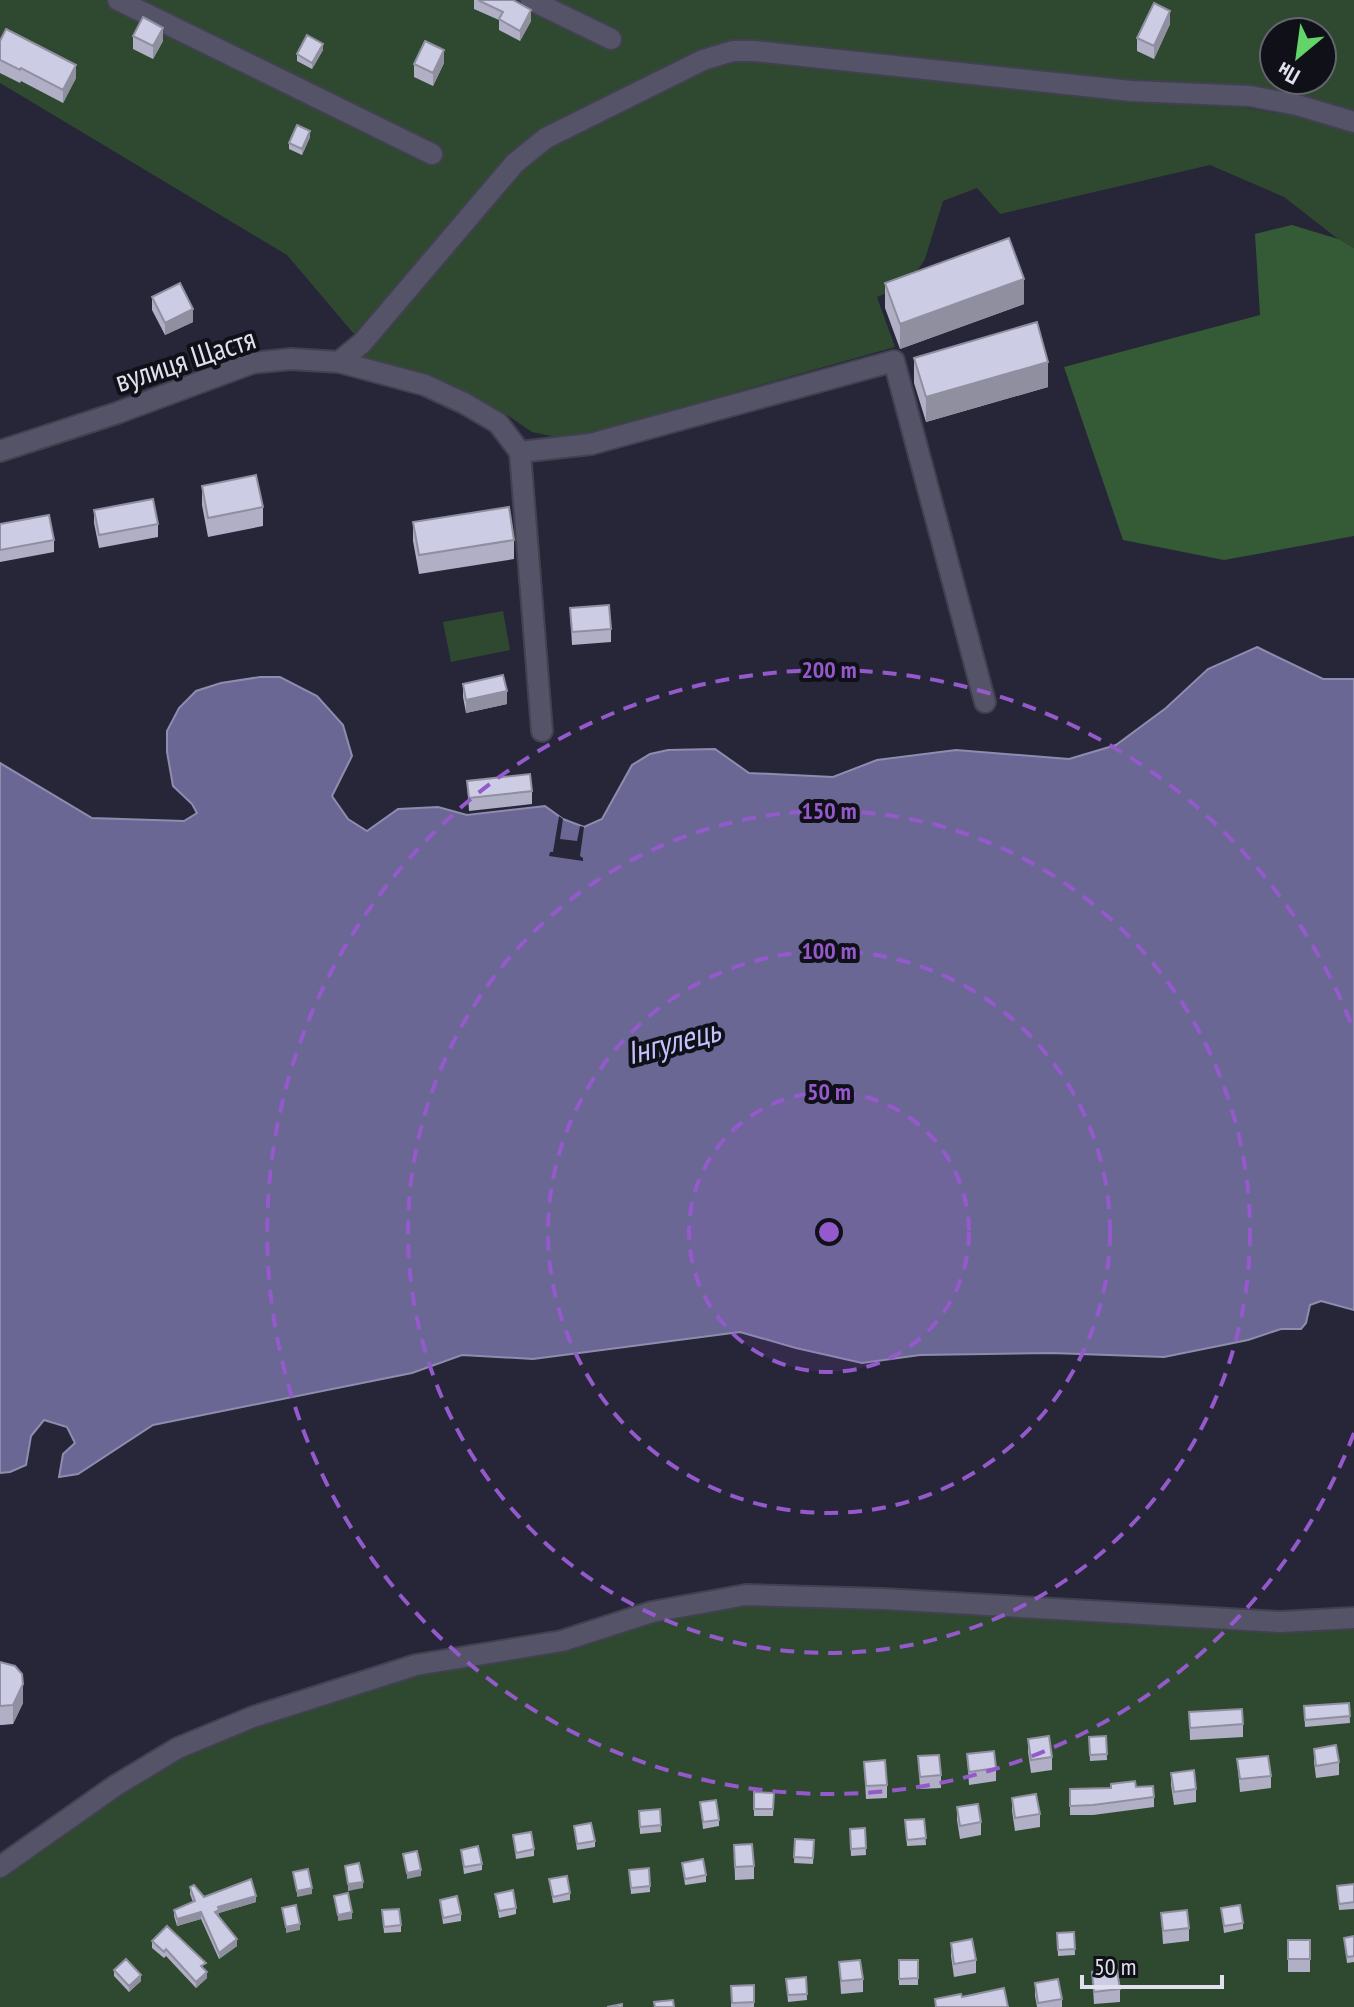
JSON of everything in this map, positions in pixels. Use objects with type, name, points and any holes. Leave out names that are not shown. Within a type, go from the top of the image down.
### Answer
[{"type":"street","points":[[118,0],[432,154]]},
{"type":"street","points":[[531,0],[611,39]]},
{"type":"street","points":[[339,362],[362,343],[515,163],[546,138],[703,60],[733,51],[1131,91],[1250,96],[1297,105],[1354,122]]},
{"type":"street","name":"вулиця Щастя","points":[[0,451],[117,413],[252,363],[291,359],[339,362],[425,385],[498,423],[520,452]]},
{"type":"street","points":[[542,731],[520,452],[591,444],[894,361],[985,702]]},
{"type":"street","points":[[0,1867],[115,1786],[178,1748],[253,1717],[416,1665],[562,1641],[652,1612],[683,1606],[746,1595],[883,1599],[1280,1622],[1354,1618]]},
{"type":"green space","points":[[0,0],[1354,0],[1354,111],[1305,96],[1338,96],[1338,16],[1258,16],[1258,87],[1132,81],[751,41],[507,159],[354,334],[287,255],[0,83]]},
{"type":"green space","points":[[730,60],[1216,103],[1294,116],[1354,132],[1354,248],[1284,197],[1210,165],[1000,214],[977,188],[943,201],[925,259],[908,285],[877,297],[895,347],[587,434],[561,438],[532,432],[468,394],[358,360],[520,170],[554,145],[702,70]]},
{"type":"green space","points":[[1292,225],[1338,239],[1354,248],[1354,536],[1224,560],[1123,540],[1064,367],[1260,315],[1255,234]]},
{"type":"green space","points":[[503,611],[510,650],[451,662],[443,622]]},
{"type":"green space","points":[[746,1595],[1354,1618],[1354,2007],[0,2007],[0,1867],[178,1748],[416,1665]]},
{"type":"water","name":"Інгулець","points":[[1257,647],[1323,679],[1354,679],[1354,1310],[1321,1301],[1310,1305],[1306,1323],[1301,1329],[1281,1329],[1248,1340],[1164,1357],[1052,1353],[920,1355],[862,1363],[740,1332],[533,1359],[462,1355],[412,1373],[153,1425],[78,1474],[59,1477],[63,1454],[75,1443],[67,1427],[44,1420],[31,1436],[26,1465],[0,1473],[0,763],[92,818],[184,821],[197,813],[173,786],[167,752],[167,731],[179,708],[196,691],[221,683],[280,677],[317,696],[343,725],[352,756],[332,796],[348,819],[367,831],[398,809],[438,807],[467,815],[545,806],[563,819],[584,827],[602,819],[632,765],[650,754],[668,750],[715,749],[749,773],[833,777],[877,760],[956,750],[1069,759],[1116,745],[1166,708],[1208,669]]},
{"type":"pier","points":[[559,816],[563,819],[560,839],[577,841],[580,826],[584,827],[580,856],[583,861],[549,856],[553,852]]},
{"type":"building","points":[[478,0],[513,0],[531,10],[520,31],[499,19],[503,12]]},
{"type":"building","points":[[1154,3],[1170,11],[1154,46],[1137,38]]},
{"type":"building","points":[[143,17],[163,28],[153,46],[133,36]]},
{"type":"building","points":[[6,29],[76,65],[63,90],[0,60],[0,41]]},
{"type":"building","points":[[307,35],[323,44],[312,63],[297,54]]},
{"type":"building","points":[[425,41],[444,50],[433,73],[414,64]]},
{"type":"building","points":[[297,125],[310,131],[302,149],[289,143]]},
{"type":"building","points":[[1009,238],[1024,279],[900,324],[885,283]]},
{"type":"building","points":[[180,283],[193,309],[165,323],[152,297]]},
{"type":"building","points":[[1037,322],[1048,362],[926,397],[914,358]]},
{"type":"building","points":[[256,475],[263,507],[208,518],[202,486]]},
{"type":"building","points":[[153,499],[158,524],[99,535],[94,510]]},
{"type":"building","points":[[509,507],[514,540],[419,555],[413,522]]},
{"type":"building","points":[[49,515],[54,540],[0,550],[0,524]]},
{"type":"building","points":[[609,605],[611,629],[572,632],[570,608]]},
{"type":"building","points":[[503,675],[507,691],[466,700],[463,684]]},
{"type":"building","points":[[530,774],[532,791],[469,798],[467,781]]},
{"type":"building","points":[[0,1662],[15,1666],[22,1674],[23,1684],[13,1705],[0,1706]]},
{"type":"building","points":[[1349,1703],[1350,1716],[1305,1720],[1304,1706]]},
{"type":"building","points":[[1242,1709],[1243,1724],[1190,1728],[1189,1712]]},
{"type":"building","points":[[1049,1736],[1052,1757],[1031,1760],[1028,1739]]},
{"type":"building","points":[[1106,1736],[1107,1754],[1090,1755],[1089,1737]]},
{"type":"building","points":[[1336,1745],[1339,1762],[1316,1766],[1314,1749]]},
{"type":"building","points":[[994,1751],[996,1768],[969,1772],[967,1754]]},
{"type":"building","points":[[939,1755],[941,1775],[920,1777],[918,1756]]},
{"type":"building","points":[[1268,1756],[1271,1776],[1240,1779],[1237,1759]]},
{"type":"building","points":[[885,1760],[887,1785],[866,1786],[864,1762]]},
{"type":"building","points":[[1194,1770],[1196,1789],[1174,1792],[1171,1773]]},
{"type":"building","points":[[1135,1781],[1136,1787],[1153,1786],[1154,1797],[1070,1806],[1070,1789],[1111,1788],[1111,1784]]},
{"type":"building","points":[[754,1792],[774,1793],[773,1809],[754,1809]]},
{"type":"building","points":[[1036,1794],[1040,1814],[1015,1818],[1012,1798]]},
{"type":"building","points":[[716,1800],[719,1820],[703,1822],[700,1802]]},
{"type":"building","points":[[978,1804],[981,1822],[960,1826],[957,1807]]},
{"type":"building","points":[[660,1809],[661,1825],[640,1827],[639,1811]]},
{"type":"building","points":[[924,1819],[926,1838],[907,1840],[905,1820]]},
{"type":"building","points":[[591,1823],[595,1841],[577,1844],[574,1826]]},
{"type":"building","points":[[865,1828],[866,1848],[851,1849],[850,1829]]},
{"type":"building","points":[[531,1832],[534,1849],[516,1853],[513,1835]]},
{"type":"building","points":[[795,1839],[814,1840],[813,1858],[794,1857]]},
{"type":"building","points":[[752,1844],[754,1866],[735,1867],[734,1845]]},
{"type":"building","points":[[478,1846],[482,1864],[464,1867],[461,1850]]},
{"type":"building","points":[[417,1851],[421,1870],[407,1873],[403,1854]]},
{"type":"building","points":[[703,1859],[706,1875],[685,1879],[682,1863]]},
{"type":"building","points":[[359,1863],[363,1882],[348,1884],[345,1866]]},
{"type":"building","points":[[649,1868],[650,1886],[631,1888],[629,1870]]},
{"type":"building","points":[[308,1869],[312,1888],[297,1891],[293,1872]]},
{"type":"building","points":[[567,1876],[570,1893],[553,1897],[549,1879]]},
{"type":"building","points":[[251,1879],[256,1896],[218,1907],[219,1910],[215,1912],[237,1939],[219,1953],[201,1912],[177,1919],[174,1910],[195,1901],[190,1887],[194,1885],[204,1897]]},
{"type":"building","points":[[1354,1884],[1354,1902],[1339,1904],[1337,1886]]},
{"type":"building","points":[[513,1890],[516,1908],[499,1911],[495,1894]]},
{"type":"building","points":[[348,1893],[352,1912],[338,1915],[334,1896]]},
{"type":"building","points":[[457,1896],[461,1914],[443,1918],[440,1900]]},
{"type":"building","points":[[296,1905],[300,1924],[286,1927],[282,1908]]},
{"type":"building","points":[[1240,1905],[1243,1923],[1224,1926],[1221,1908]]},
{"type":"building","points":[[399,1909],[401,1925],[384,1927],[382,1910]]},
{"type":"building","points":[[1187,1910],[1189,1928],[1163,1931],[1161,1913]]},
{"type":"building","points":[[167,1926],[206,1963],[201,1966],[207,1972],[196,1982],[166,1949],[164,1952],[152,1941]]},
{"type":"building","points":[[1074,1932],[1075,1949],[1058,1950],[1057,1933]]},
{"type":"building","points":[[1354,1936],[1354,1956],[1347,1957],[1344,1938]]},
{"type":"building","points":[[972,1939],[976,1960],[954,1964],[951,1943]]},
{"type":"building","points":[[1288,1940],[1310,1940],[1310,1959],[1288,1959]]},
{"type":"building","points":[[126,1959],[141,1975],[129,1986],[114,1970]]},
{"type":"building","points":[[860,1960],[863,1979],[841,1981],[839,1962]]},
{"type":"building","points":[[899,1960],[918,1960],[918,1978],[899,1979]]},
{"type":"building","points":[[1117,1970],[1120,1989],[1094,1992],[1092,1972]]},
{"type":"building","points":[[806,1977],[807,1994],[788,1995],[786,1979]]},
{"type":"building","points":[[1058,1979],[1062,1999],[1038,2003],[1035,1983]]},
{"type":"building","points":[[754,1985],[754,2002],[732,2003],[731,1986]]},
{"type":"building","points":[[1004,1988],[1008,2007],[936,2007],[935,1999]]},
{"type":"building","points":[[673,2000],[674,2007],[655,2007],[654,2002]]}]
